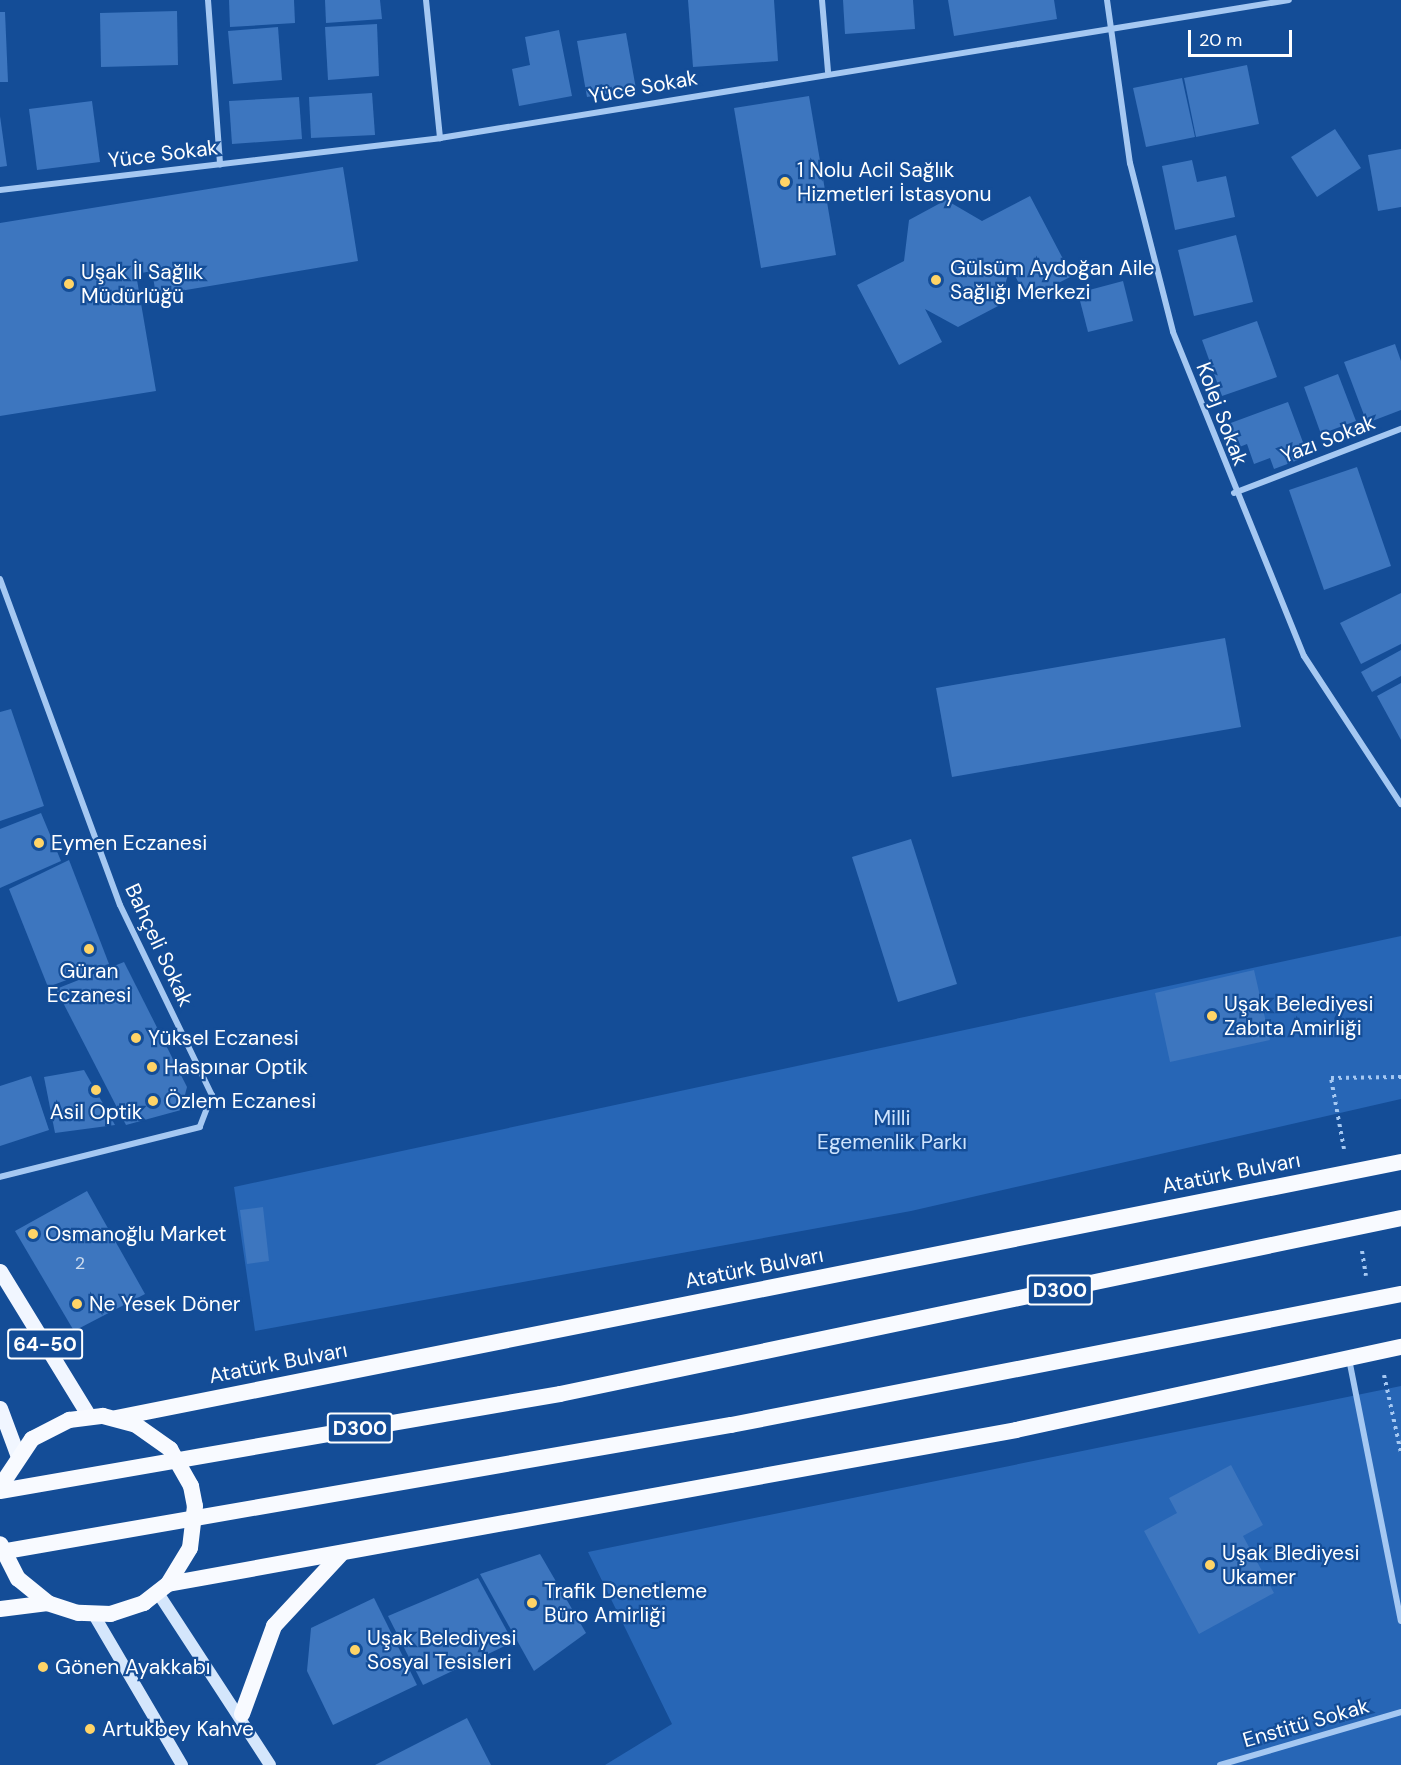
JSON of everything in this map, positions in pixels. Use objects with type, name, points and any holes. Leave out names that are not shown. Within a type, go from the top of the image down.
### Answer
[{"type":"highway","name":"Atatürk Bulvarı","points":[[116,1418],[1401,1162]]},
{"type":"highway","name":"D300","points":[[0,1489],[720,1362],[1401,1218]]},
{"type":"highway","points":[[0,1552],[730,1425],[1401,1294]]},
{"type":"highway","points":[[0,1609],[48,1603],[94,1615],[128,1610],[163,1588],[1016,1430],[1401,1347]]},
{"type":"highway","points":[[0,1489],[4,1470],[17,1454],[49,1428],[89,1416],[116,1418],[136,1425],[170,1449],[191,1486],[195,1506],[190,1548],[163,1588]]},
{"type":"highway","points":[[0,1544],[18,1579],[48,1603]]},
{"type":"highway","points":[[242,1714],[274,1626],[341,1554]]},
{"type":"main road","name":"64-50","points":[[0,1271],[89,1416]]},
{"type":"main road","points":[[0,1408],[17,1454]]},
{"type":"main road","points":[[163,1588],[242,1714],[270,1765]]},
{"type":"main road","points":[[94,1615],[182,1765]]},
{"type":"street","points":[[208,0],[219,165]]},
{"type":"street","points":[[426,0],[440,138]]},
{"type":"street","points":[[822,0],[828,72]]},
{"type":"street","name":"Kolej Sokak","points":[[1107,0],[1130,162],[1173,332],[1234,493],[1304,656],[1401,804]]},
{"type":"street","name":"Yüce Sokak","points":[[0,190],[440,138],[828,72],[1289,0]]},
{"type":"street","name":"Yazı Sokak","points":[[1234,493],[1401,429]]},
{"type":"street","name":"Bahçeli Sokak","points":[[0,579],[120,905],[212,1095],[200,1127],[0,1177]]},
{"type":"street","points":[[1349,1358],[1401,1621]]},
{"type":"street","name":"Enstitü Sokak","points":[[1220,1765],[1401,1712]]},
{"type":"path","points":[[1331,1078],[1401,1077]]},
{"type":"path","points":[[1394,1432],[1401,1453]]},
{"type":"green space","name":"Milli Egemenlik Parkı","points":[[1401,936],[1401,1099],[911,1211],[255,1331],[234,1187]]},
{"type":"green space","points":[[1401,1386],[1401,1765],[605,1765],[672,1724],[588,1552]]},
{"type":"building","points":[[229,0],[294,0],[295,23],[230,27]]},
{"type":"building","points":[[325,0],[380,0],[382,19],[326,23]]},
{"type":"building","points":[[688,0],[774,0],[778,61],[693,67]]},
{"type":"building","points":[[843,0],[913,0],[915,29],[845,34]]},
{"type":"building","points":[[948,0],[1054,0],[1057,19],[954,36]]},
{"type":"building","points":[[177,11],[178,65],[101,67],[100,13]]},
{"type":"building","points":[[0,12],[5,12],[8,82],[0,82]]},
{"type":"building","points":[[377,24],[379,76],[328,80],[325,27]]},
{"type":"building","points":[[278,27],[282,80],[233,84],[228,31]]},
{"type":"building","points":[[559,30],[572,96],[519,106],[512,69],[530,65],[525,37]]},
{"type":"building","points":[[626,33],[636,89],[587,97],[577,41]]},
{"type":"building","points":[[1247,65],[1259,124],[1196,137],[1184,78]]},
{"type":"building","points":[[1182,78],[1195,137],[1146,147],[1133,88]]},
{"type":"building","points":[[372,93],[375,135],[311,138],[309,97]]},
{"type":"building","name":"1 Nolu Acil Sağlık Hizmetleri İstasyonu","points":[[809,96],[836,255],[761,268],[734,108]]},
{"type":"building","points":[[299,97],[302,139],[232,144],[229,101]]},
{"type":"building","points":[[92,101],[100,162],[37,170],[29,109]]},
{"type":"building","points":[[0,116],[7,166],[0,167]]},
{"type":"building","points":[[1335,129],[1361,168],[1317,197],[1291,157]]},
{"type":"building","points":[[1401,149],[1401,207],[1378,211],[1368,155]]},
{"type":"building","points":[[1192,160],[1197,182],[1226,176],[1235,217],[1175,230],[1162,166]]},
{"type":"building","name":"Uşak İl Sağlık Müdürlüğü","points":[[343,167],[358,261],[156,295],[152,271],[136,274],[156,391],[0,416],[0,223]]},
{"type":"building","name":"Gülsüm Aydoğan Aile Sağlığı Merkezi","points":[[1030,196],[1072,276],[1027,299],[1010,266],[1000,305],[958,327],[925,309],[942,342],[899,365],[857,285],[904,261],[909,220],[946,200],[982,221]]},
{"type":"building","points":[[1236,235],[1253,302],[1194,316],[1178,250]]},
{"type":"building","points":[[1123,281],[1133,321],[1088,332],[1078,293]]},
{"type":"building","points":[[1257,321],[1277,377],[1222,396],[1202,340]]},
{"type":"building","points":[[1395,344],[1401,361],[1401,410],[1367,423],[1344,362]]},
{"type":"building","points":[[1338,374],[1356,421],[1321,434],[1304,387]]},
{"type":"building","points":[[1288,402],[1304,445],[1294,449],[1298,460],[1274,469],[1270,458],[1254,464],[1247,444],[1237,448],[1228,424]]},
{"type":"building","points":[[1357,467],[1391,566],[1324,590],[1289,490]]},
{"type":"building","points":[[1401,593],[1401,644],[1361,664],[1340,623]]},
{"type":"building","points":[[1225,638],[1241,727],[952,777],[936,688]]},
{"type":"building","points":[[1401,650],[1401,676],[1372,692],[1361,672]]},
{"type":"building","points":[[1401,683],[1401,740],[1377,696]]},
{"type":"building","points":[[11,709],[44,806],[0,821],[0,712]]},
{"type":"building","points":[[41,813],[61,861],[0,888],[0,829]]},
{"type":"building","points":[[911,839],[957,984],[898,1002],[852,857]]},
{"type":"building","points":[[69,860],[109,964],[48,987],[9,889]]},
{"type":"building","points":[[124,962],[187,1087],[181,1110],[126,1125],[56,989]]},
{"type":"building","name":"Uşak Belediyesi Zabıta Amirliği","points":[[1254,970],[1270,1040],[1170,1062],[1155,993]]},
{"type":"building","points":[[84,1070],[115,1125],[55,1133],[44,1077]]},
{"type":"building","points":[[31,1076],[49,1130],[0,1146],[0,1086]]},
{"type":"building","points":[[87,1191],[145,1294],[74,1331],[15,1231]]},
{"type":"building","points":[[263,1207],[269,1261],[247,1264],[240,1210]]},
{"type":"building","name":"Uşak Blediyesi Ukamer","points":[[1231,1465],[1263,1525],[1243,1536],[1274,1593],[1199,1634],[1144,1531],[1177,1513],[1169,1498]]},
{"type":"building","name":"Trafik Denetleme Büro Amirliği","points":[[540,1554],[586,1633],[534,1671],[480,1574]]},
{"type":"building","points":[[478,1578],[513,1642],[423,1685],[388,1616]]},
{"type":"building","name":"Uşak Belediyesi Sosyal Tesisleri","points":[[374,1598],[417,1685],[333,1725],[307,1671],[311,1628]]},
{"type":"building","points":[[467,1718],[491,1765],[375,1765]]},
{"type":"place","name":"1 Nolu Acil Sağlık Hizmetleri İstasyonu","points":[[785,182]]},
{"type":"place","name":"Gülsüm Aydoğan Aile Sağlığı Merkezi","points":[[936,280]]},
{"type":"place","name":"Uşak İl Sağlık Müdürlüğü","points":[[69,284]]},
{"type":"place","name":"Eymen Eczanesi","points":[[39,843]]},
{"type":"place","name":"Güran Eczanesi","points":[[89,949]]},
{"type":"place","name":"Uşak Belediyesi Zabıta Amirliği","points":[[1212,1016]]},
{"type":"place","name":"Yüksel Eczanesi","points":[[136,1038]]},
{"type":"place","name":"Haspınar Optik","points":[[152,1067]]},
{"type":"place","name":"Asil Optik","points":[[96,1090]]},
{"type":"place","name":"Özlem Eczanesi","points":[[153,1101]]},
{"type":"place","name":"Osmanoğlu Market","points":[[33,1234]]},
{"type":"place","name":"Ne Yesek Döner","points":[[77,1304]]},
{"type":"place","name":"Uşak Blediyesi Ukamer","points":[[1210,1565]]},
{"type":"place","name":"Trafik Denetleme Büro Amirliği","points":[[532,1603]]},
{"type":"place","name":"Uşak Belediyesi Sosyal Tesisleri","points":[[355,1650]]},
{"type":"place","name":"Gönen Ayakkabı","points":[[43,1667]]},
{"type":"place","name":"Artukbey Kahve","points":[[90,1729]]}]
